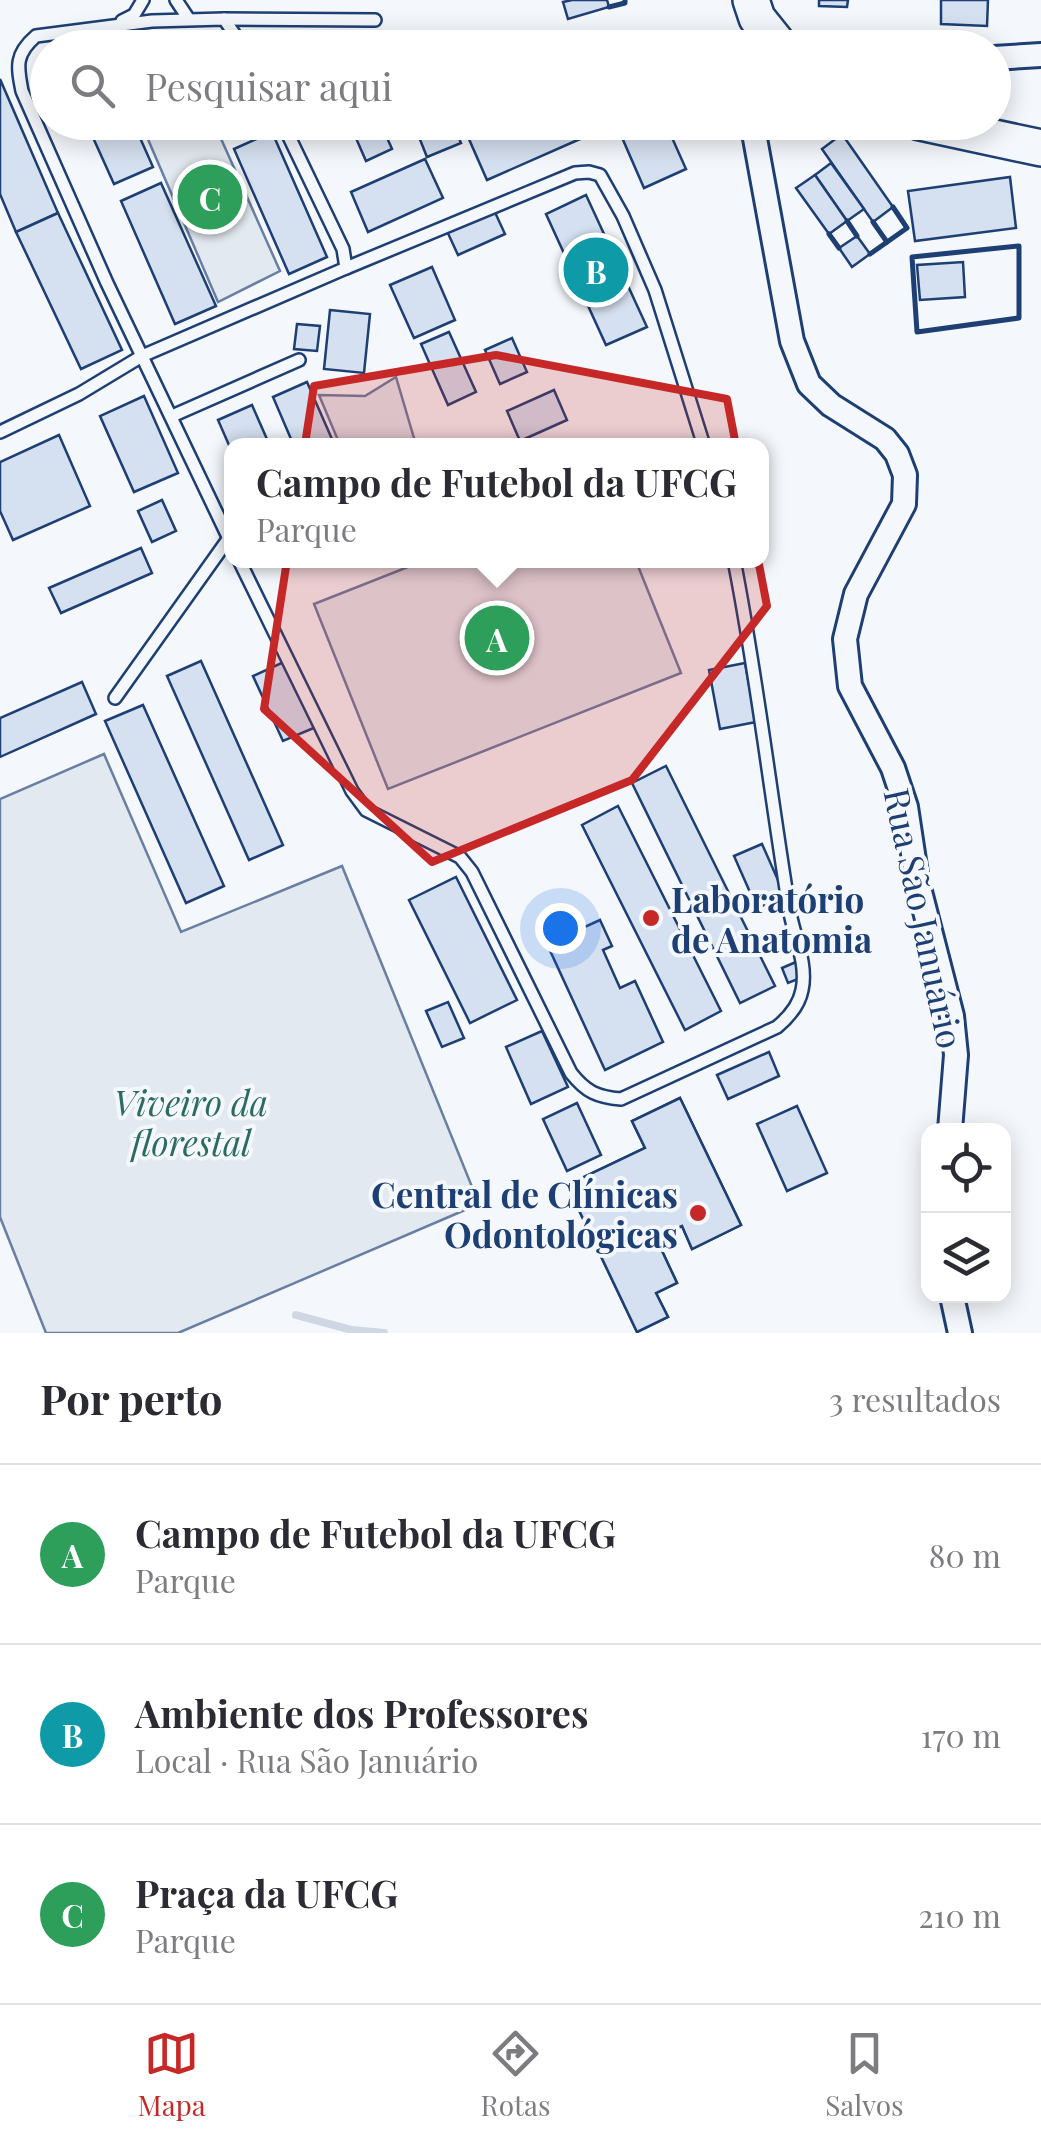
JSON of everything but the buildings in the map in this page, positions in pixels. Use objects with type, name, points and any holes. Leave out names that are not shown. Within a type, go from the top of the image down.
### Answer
[{"type":"main road","points":[[1004,140],[1041,148]]},
{"type":"street","points":[[1011,57],[1041,56]]},
{"type":"street","name":"Rua São Januário","points":[[755,140],[788,326],[809,384],[831,405],[885,439],[905,475],[904,504],[856,594],[846,638],[850,686],[893,768],[906,807],[917,880],[952,1016],[956,1055],[951,1123]]},
{"type":"street","points":[[954,1303],[960,1333]]},
{"type":"lane","points":[[115,25],[134,16],[143,0]]},
{"type":"lane","points":[[176,0],[188,18]]},
{"type":"lane","points":[[79,30],[188,18],[375,20]]},
{"type":"lane","points":[[224,19],[232,30]]},
{"type":"lane","points":[[30,41],[23,47],[16,65],[30,109]]},
{"type":"lane","points":[[44,140],[224,529]]},
{"type":"lane","points":[[290,140],[342,250],[346,268]]},
{"type":"lane","points":[[0,432],[78,394],[142,356],[575,173],[589,172],[600,175],[624,216],[656,290],[702,438]]},
{"type":"lane","points":[[172,416],[299,360]]},
{"type":"lane","points":[[114,698],[224,550]]},
{"type":"lane","points":[[244,568],[352,791],[366,810],[460,858],[472,872],[571,1073],[584,1089],[600,1097],[622,1099],[777,1027],[791,1015],[802,992],[804,973],[789,912],[756,670],[736,568]]},
{"type":"highlighted area","points":[[496,355],[727,399],[767,606],[632,780],[432,862],[264,709],[314,386]]},
{"type":"green space","points":[[148,140],[222,140],[280,271],[218,302]]},
{"type":"green space","points":[[396,377],[414,438],[337,438],[319,395],[365,396]]},
{"type":"green space","points":[[405,568],[639,568],[681,673],[388,789],[314,604]]},
{"type":"green space","name":"Viveiro da florestal","points":[[104,754],[181,932],[342,866],[479,1204],[178,1333],[46,1333],[0,1217],[0,799]]},
{"type":"waterway","points":[[296,1315],[352,1330],[384,1333]]},
{"type":"wall","points":[[609,7],[625,0]]},
{"type":"wall","points":[[870,254],[907,228],[893,207]]},
{"type":"wall","points":[[847,221],[857,236]]},
{"type":"wall","points":[[873,222],[887,242]]},
{"type":"wall","points":[[829,234],[839,248]]},
{"type":"wall","points":[[1019,246],[1019,318],[917,332],[912,257],[1019,246]]},
{"type":"place","name":"Praça da UFCG","points":[[210,197]]},
{"type":"place","name":"Ambiente dos Professores","points":[[596,270]]},
{"type":"place","name":"Campo de Futebol da UFCG","points":[[497,638]]},
{"type":"place","name":"Laboratório de Anatomia","points":[[651,918]]},
{"type":"place","name":"Central de Clínicas Odontológicas","points":[[698,1213]]}]
